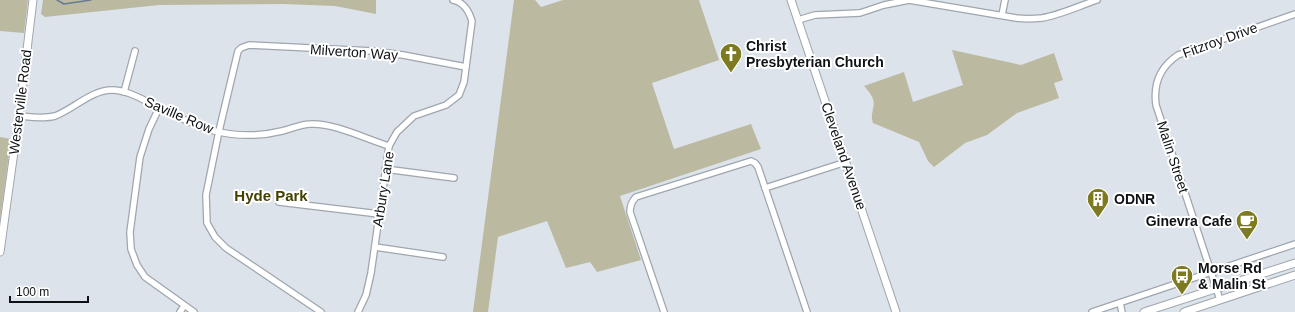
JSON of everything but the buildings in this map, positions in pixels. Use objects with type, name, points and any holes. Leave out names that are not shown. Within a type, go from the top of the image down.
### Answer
[{"type":"main road","name":"Westerville Road","points":[[0,252],[33,0]]},
{"type":"main road","name":"Cleveland Avenue","points":[[791,0],[896,312]]},
{"type":"main road","points":[[1144,312],[1295,263]]},
{"type":"main road","points":[[1184,312],[1295,275]]},
{"type":"main road","points":[[1158,312],[1172,303]]},
{"type":"street","name":"Arbury Lane","points":[[358,312],[366,295],[371,273],[389,146],[397,132],[414,116],[446,105],[459,95],[464,82],[472,21],[470,12],[464,5],[456,0],[453,0]]},
{"type":"street","points":[[798,20],[815,15],[860,13],[884,5],[909,0],[1016,18],[1042,18],[1097,0]]},
{"type":"street","points":[[1002,15],[1005,0]]},
{"type":"street","name":"Fitzroy Drive","points":[[1157,82],[1165,66],[1178,54],[1295,14]]},
{"type":"street","name":"Milverton Way","points":[[219,132],[238,51],[240,48],[250,45],[373,51],[466,67]]},
{"type":"street","points":[[124,92],[135,52]]},
{"type":"street","name":"Malin Street","points":[[1157,82],[1155,98],[1156,105],[1220,300]]},
{"type":"street","name":"Saville Row","points":[[19,116],[47,118],[63,112],[91,96],[103,91],[111,90],[124,92],[202,127],[219,132],[251,136],[275,133],[300,125],[321,124],[389,146]]},
{"type":"street","points":[[159,108],[149,129],[140,157],[130,232],[131,249],[137,265],[145,277],[194,312]]},
{"type":"street","points":[[219,132],[206,195],[208,223],[215,237],[226,248],[321,312]]},
{"type":"street","points":[[664,312],[630,212],[632,201],[636,197],[746,161],[755,163],[758,167],[807,312]]},
{"type":"street","points":[[765,188],[846,162]]},
{"type":"street","points":[[385,169],[454,178]]},
{"type":"street","points":[[280,202],[379,214]]},
{"type":"street","points":[[1092,312],[1295,244]]},
{"type":"street","points":[[375,248],[443,257]]},
{"type":"street","points":[[1120,303],[1122,312]]},
{"type":"street","points":[[180,312],[184,306]]},
{"type":"green space","points":[[0,0],[28,0],[24,33],[0,31]]},
{"type":"green space","points":[[43,0],[376,0],[376,14],[335,6],[283,4],[159,5],[45,17],[41,14]]},
{"type":"green space","points":[[514,0],[535,0],[541,7],[563,0],[699,0],[719,60],[652,83],[674,149],[751,124],[761,149],[620,196],[641,260],[597,272],[590,262],[566,268],[547,221],[498,237],[488,312],[473,312]]},
{"type":"green space","points":[[952,50],[1021,65],[1054,53],[1063,80],[1054,83],[1059,98],[1017,113],[987,135],[965,143],[934,167],[928,161],[919,142],[873,123],[872,118],[874,102],[864,86],[904,72],[913,102],[963,85]]},
{"type":"green space","points":[[0,137],[11,139],[0,220]]},
{"type":"waterway","points":[[57,0],[64,4],[91,0]]},
{"type":"place","name":"Christ Presbyterian Church","points":[[731,74]]},
{"type":"place","name":"ODNR","points":[[1098,218]]},
{"type":"place","name":"Ginevra Cafe","points":[[1247,240]]},
{"type":"place","name":"Morse Rd & Malin St","points":[[1182,296]]},
{"type":"district","name":"Hyde Park","points":[[271,195]]}]
